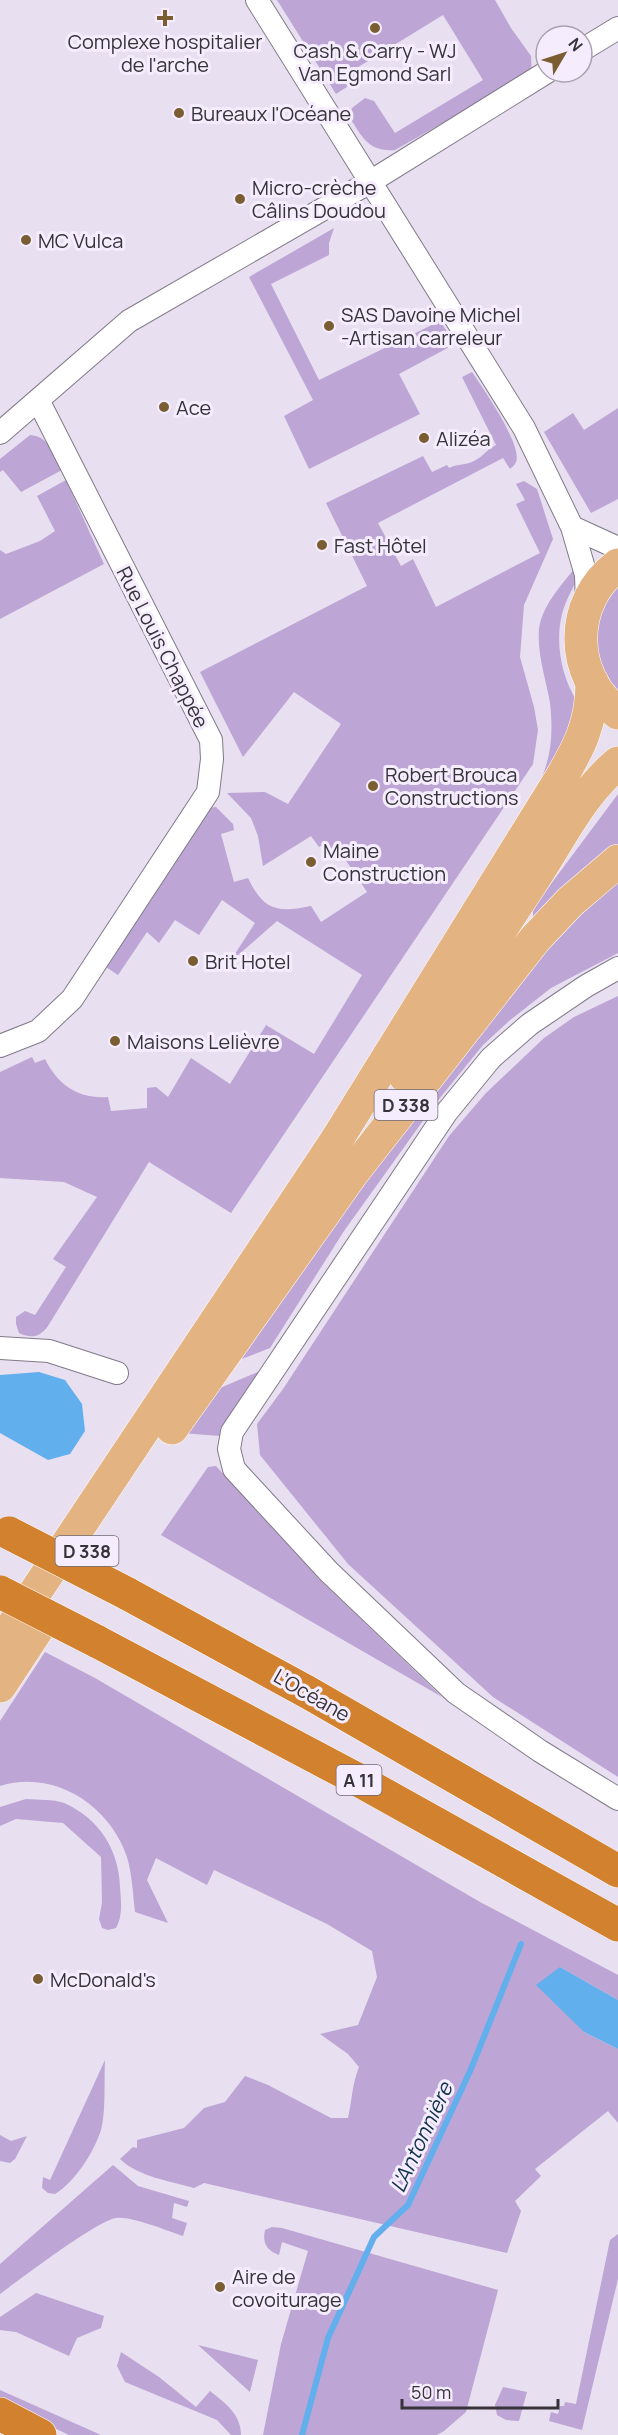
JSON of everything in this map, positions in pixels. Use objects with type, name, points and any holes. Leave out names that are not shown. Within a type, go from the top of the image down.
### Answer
[{"type":"highway","name":"L’Océane","points":[[4,1531],[126,1593],[309,1693],[618,1871]]},
{"type":"highway","name":"A 11","points":[[0,1592],[363,1782],[618,1925]]},
{"type":"highway","points":[[0,2414],[40,2435]]},
{"type":"main road","points":[[618,565],[601,581],[587,604],[581,630],[584,666],[601,697],[618,713]]},
{"type":"main road","name":"D 338","points":[[0,1645],[330,1151],[558,783],[578,750],[586,729],[590,712],[592,682]]},
{"type":"main road","name":"D 338","points":[[215,1366],[550,853],[574,812],[599,780],[618,763]]},
{"type":"main road","name":"D 338","points":[[0,1686],[100,1532],[354,1172],[535,939],[570,902],[618,861]]},
{"type":"street","points":[[257,0],[524,428],[572,527],[586,575],[587,604]]},
{"type":"street","points":[[594,43],[618,28]]},
{"type":"street","points":[[0,433],[129,321],[370,182],[534,80]]},
{"type":"street","name":"Rue Louis Chappée","points":[[0,1046],[38,1031],[72,999],[208,792],[212,759],[211,740],[38,400]]},
{"type":"street","points":[[572,527],[618,548]]},
{"type":"street","points":[[618,968],[586,986],[530,1024],[491,1058],[446,1113],[232,1432],[229,1449],[234,1469],[329,1572],[456,1693],[540,1751],[618,1798]]},
{"type":"street","points":[[0,1348],[49,1351],[117,1373]]},
{"type":"shaded area","points":[[277,0],[495,0],[531,56],[532,77],[504,88],[395,150],[378,148],[366,141],[348,115],[352,108],[365,98],[374,101],[395,133],[483,80],[443,15],[355,69],[358,76],[356,81],[336,94]]},
{"type":"shaded area","points":[[334,228],[329,243],[329,255],[271,284],[319,380],[440,321],[455,344],[399,374],[420,414],[309,469],[284,416],[313,400],[249,277]]},
{"type":"shaded area","points":[[472,372],[508,430],[517,454],[515,464],[510,469],[503,458],[378,523],[401,566],[413,559],[436,607],[540,553],[516,504],[525,500],[516,484],[524,481],[537,489],[553,539],[524,605],[520,657],[538,730],[533,764],[231,1213],[149,1162],[48,1326],[42,1333],[35,1336],[19,1333],[16,1317],[25,1311],[35,1315],[66,1267],[53,1259],[97,1197],[64,1182],[0,1178],[0,1072],[32,1057],[35,1063],[45,1059],[56,1076],[78,1093],[108,1097],[111,1111],[147,1108],[147,1088],[156,1087],[168,1097],[191,1058],[230,1084],[266,1025],[314,1054],[362,975],[277,921],[229,963],[255,923],[222,900],[199,935],[175,920],[159,943],[147,932],[118,975],[103,965],[207,808],[216,807],[233,824],[234,830],[221,834],[234,882],[248,878],[260,897],[273,907],[289,909],[311,906],[321,922],[367,892],[345,859],[324,844],[319,847],[311,836],[263,866],[258,836],[251,818],[227,793],[265,792],[288,804],[341,724],[294,692],[243,757],[200,672],[367,586],[326,503],[423,456],[432,472],[447,465],[449,468],[472,462],[496,445],[462,377]]},
{"type":"shaded area","points":[[618,408],[618,499],[591,513],[544,432],[573,413],[584,430]]},
{"type":"shaded area","points":[[30,435],[37,436],[46,443],[62,470],[21,492],[3,470],[0,472],[0,459]]},
{"type":"shaded area","points":[[66,480],[104,564],[0,619],[0,550],[6,554],[40,541],[55,531],[37,496]]},
{"type":"shaded area","points":[[574,569],[577,579],[563,610],[559,648],[563,670],[577,701],[574,725],[542,777],[550,750],[551,722],[539,629],[548,605]]},
{"type":"shaded area","points":[[618,587],[618,696],[602,668],[596,641],[600,614]]},
{"type":"shaded area","points":[[618,794],[618,844],[544,915],[533,917],[533,908]]},
{"type":"shaded area","points":[[618,881],[618,953],[551,988],[483,1045],[435,1104],[344,1231],[270,1348],[226,1365],[490,1015],[576,916]]},
{"type":"shaded area","points":[[618,996],[618,1777],[493,1697],[348,1564],[260,1455],[257,1424],[283,1389],[449,1136],[486,1093],[544,1038],[574,1017]]},
{"type":"shaded area","points":[[260,1371],[220,1436],[181,1433],[208,1393]]},
{"type":"shaded area","points":[[216,1466],[320,1580],[442,1697],[161,1535],[208,1467]]},
{"type":"shaded area","points":[[45,1652],[95,1678],[480,1902],[618,1975],[618,2000],[560,1967],[584,2032],[618,2049],[618,2123],[608,2111],[535,2169],[541,2176],[515,2201],[521,2211],[507,2253],[204,2183],[194,2188],[145,2174],[120,2159],[133,2147],[137,2148],[137,2140],[184,2128],[204,2108],[225,2102],[245,2076],[268,2085],[331,2118],[348,2118],[353,2086],[359,2067],[348,2054],[320,2034],[358,2025],[377,1977],[372,1951],[327,1924],[214,1870],[207,1885],[156,1858],[147,1880],[168,1923],[135,1912],[127,1857],[108,1822],[94,1808],[78,1796],[41,1783],[21,1782],[0,1786],[0,1721]]},
{"type":"shaded area","points":[[26,1799],[64,1803],[87,1817],[105,1837],[116,1860],[119,1873],[121,1908],[116,1928],[108,1930],[102,1928],[99,1919],[102,1903],[101,1857],[63,1823],[16,1819],[0,1826],[0,1807]]},
{"type":"shaded area","points":[[105,2060],[104,2114],[98,2139],[89,2157],[70,2182],[55,2194],[48,2193],[42,2188],[43,2177],[50,2180]]},
{"type":"shaded area","points":[[0,2135],[11,2141],[27,2136],[15,2159],[10,2163],[0,2161]]},
{"type":"shaded area","points":[[113,2165],[138,2186],[189,2201],[187,2207],[174,2203],[172,2218],[187,2223],[183,2236],[140,2221],[116,2218],[76,2239],[0,2294],[0,2264]]},
{"type":"shaded area","points":[[272,2227],[498,2290],[466,2412],[437,2435],[263,2435],[281,2344],[308,2251],[282,2242],[279,2255],[271,2251],[266,2246],[264,2235],[265,2230]]},
{"type":"shaded area","points":[[618,2234],[618,2279],[582,2430],[549,2421],[551,2412],[558,2414],[560,2406],[564,2406],[565,2402],[576,2404],[610,2240]]},
{"type":"shaded area","points":[[36,2293],[104,2316],[101,2328],[77,2338],[69,2356],[16,2332],[0,2330],[0,2317]]},
{"type":"shaded area","points":[[198,2345],[258,2360],[250,2392]]},
{"type":"shaded area","points":[[121,2352],[159,2377],[196,2407],[210,2391],[235,2415],[241,2435],[231,2435],[217,2420],[125,2382],[117,2366]]},
{"type":"shaded area","points":[[503,2387],[527,2392],[519,2421],[506,2420],[497,2415],[495,2405]]},
{"type":"shaded area","points":[[0,2390],[101,2435],[69,2435],[0,2402]]},
{"type":"water","points":[[39,1372],[65,1380],[82,1404],[85,1431],[70,1454],[48,1460],[0,1433],[0,1375]]},
{"type":"water","points":[[560,1967],[618,2000],[618,2049],[584,2032],[536,1985]]},
{"type":"waterway","name":"L'Antonnière","points":[[302,2435],[328,2338],[374,2237],[408,2205],[471,2069],[521,1944]]},
{"type":"place","name":"Complexe hospitalier de l'arche","points":[[165,18]]},
{"type":"place","name":"Cash & Carry - WJ Van Egmond Sarl","points":[[375,28]]},
{"type":"place","name":"Bureaux l'Océane","points":[[179,113]]},
{"type":"place","name":"Micro-crèche Câlins Doudou","points":[[240,199]]},
{"type":"place","name":"MC Vulca","points":[[26,240]]},
{"type":"place","name":"SAS Davoine Michel -Artisan carreleur","points":[[329,326]]},
{"type":"place","name":"Ace","points":[[164,407]]},
{"type":"place","name":"Alizéa","points":[[424,438]]},
{"type":"place","name":"Fast Hôtel","points":[[322,545]]},
{"type":"place","name":"Robert Brouca Constructions","points":[[373,786]]},
{"type":"place","name":"Maine Construction","points":[[311,862]]},
{"type":"place","name":"Brit Hotel","points":[[193,961]]},
{"type":"place","name":"Maisons Lelièvre","points":[[115,1041]]},
{"type":"place","name":"McDonald's","points":[[38,1979]]},
{"type":"place","name":"Aire de covoiturage","points":[[220,2287]]}]
